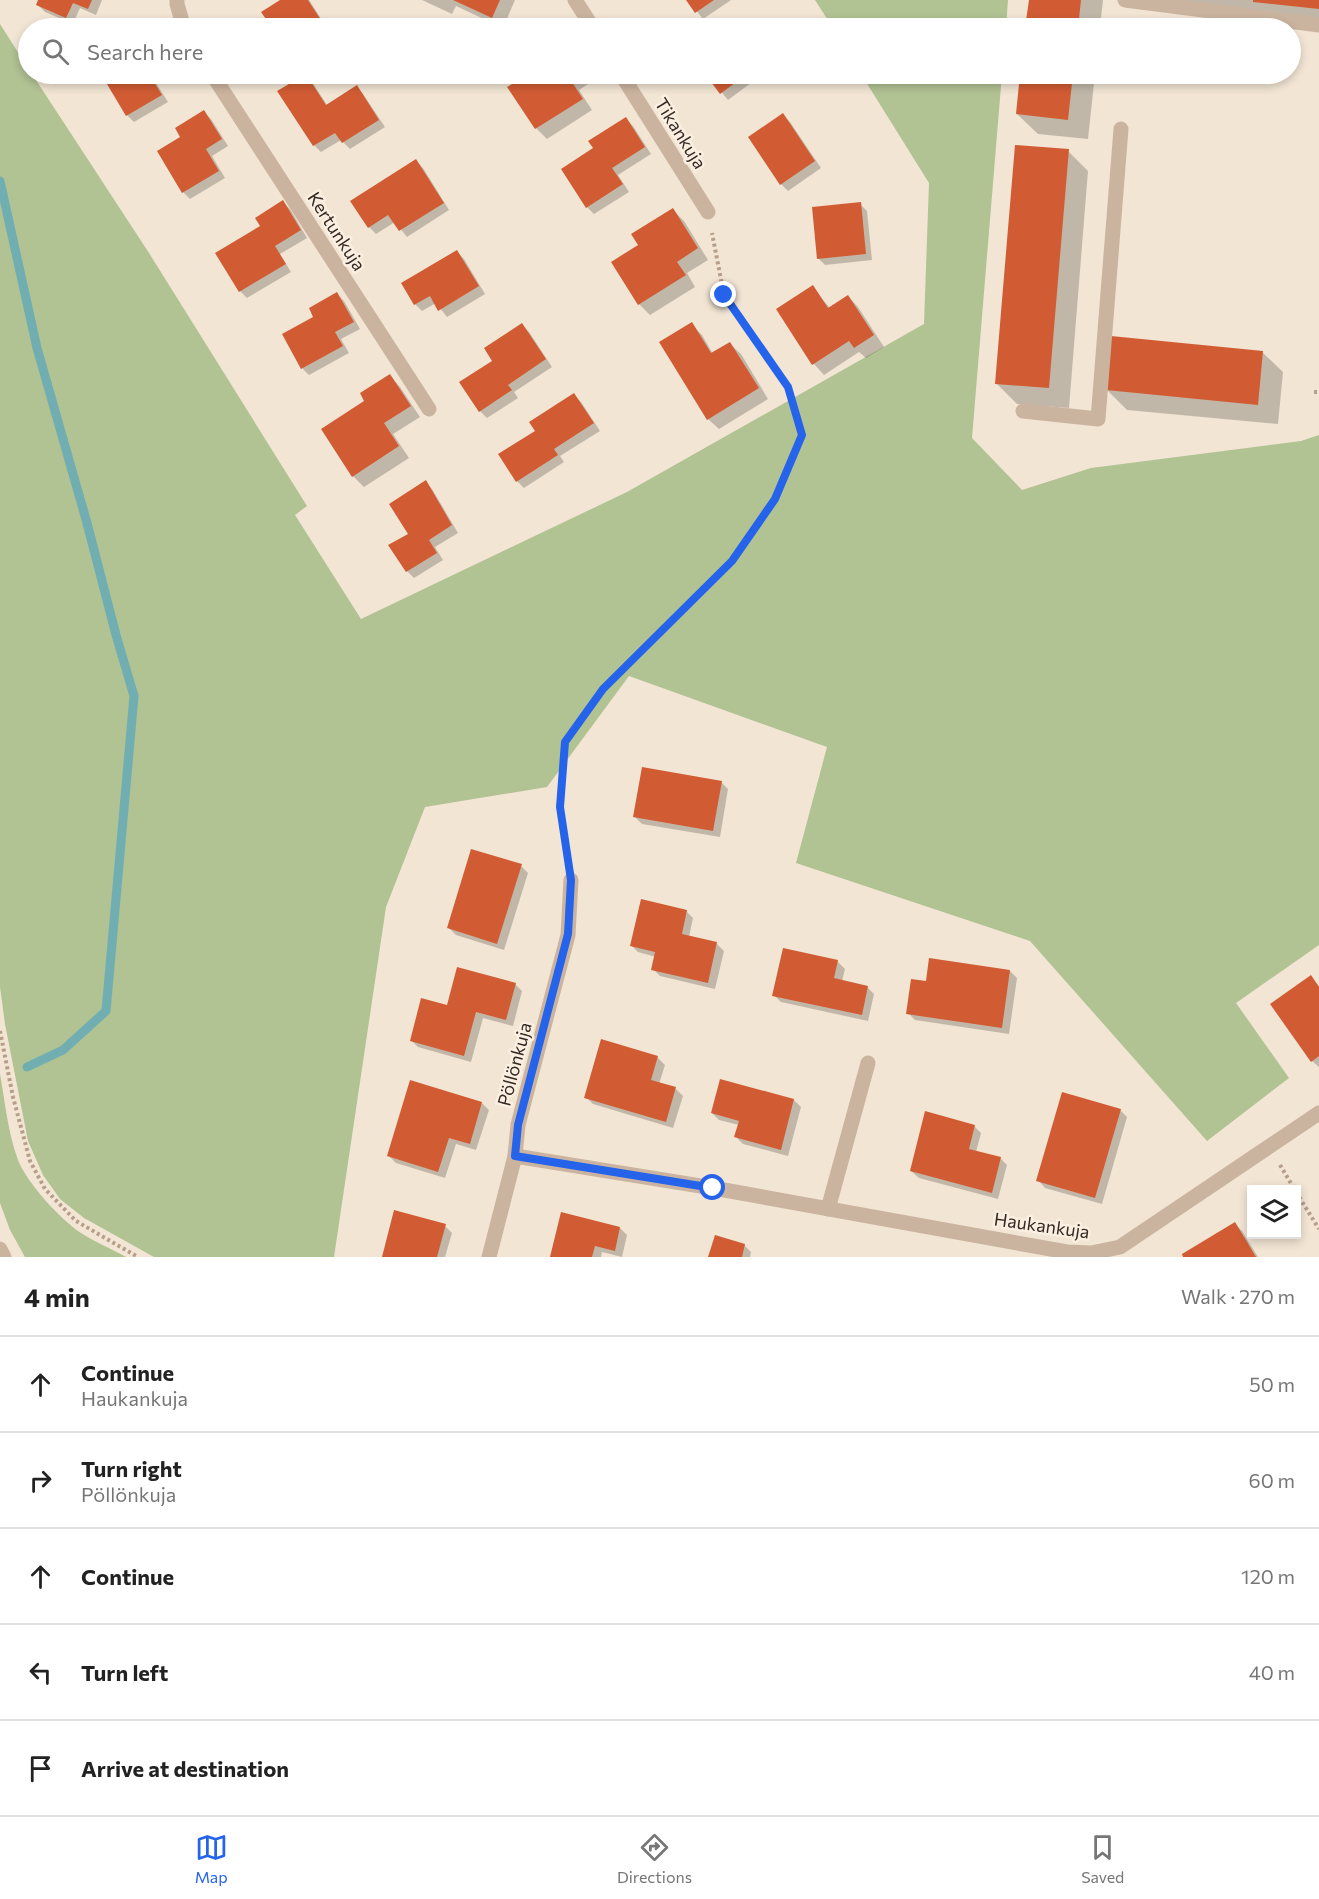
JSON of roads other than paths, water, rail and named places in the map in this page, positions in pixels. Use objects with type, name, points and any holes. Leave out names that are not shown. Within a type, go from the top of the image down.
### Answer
[{"type":"street","points":[[177,0],[181,18]]},
{"type":"street","points":[[575,0],[587,18]]},
{"type":"street","points":[[1125,0],[1265,18]]},
{"type":"street","points":[[1301,23],[1319,25]]},
{"type":"street","name":"Kertunkuja","points":[[218,84],[429,409]]},
{"type":"street","name":"Tikankuja","points":[[627,84],[708,212]]},
{"type":"street","points":[[1023,411],[1098,419],[1121,129]]},
{"type":"street","name":"Pöllönkuja","points":[[489,1257],[515,1156],[518,1125],[568,934],[571,880]]},
{"type":"street","points":[[828,1209],[868,1063]]},
{"type":"street","name":"Haukankuja","points":[[515,1156],[1067,1252],[1091,1253],[1120,1247],[1319,1113]]},
{"type":"street","points":[[0,1249],[4,1257]]},
{"type":"waterway","points":[[0,181],[37,348],[134,696],[106,1011],[63,1050],[27,1067]]}]
